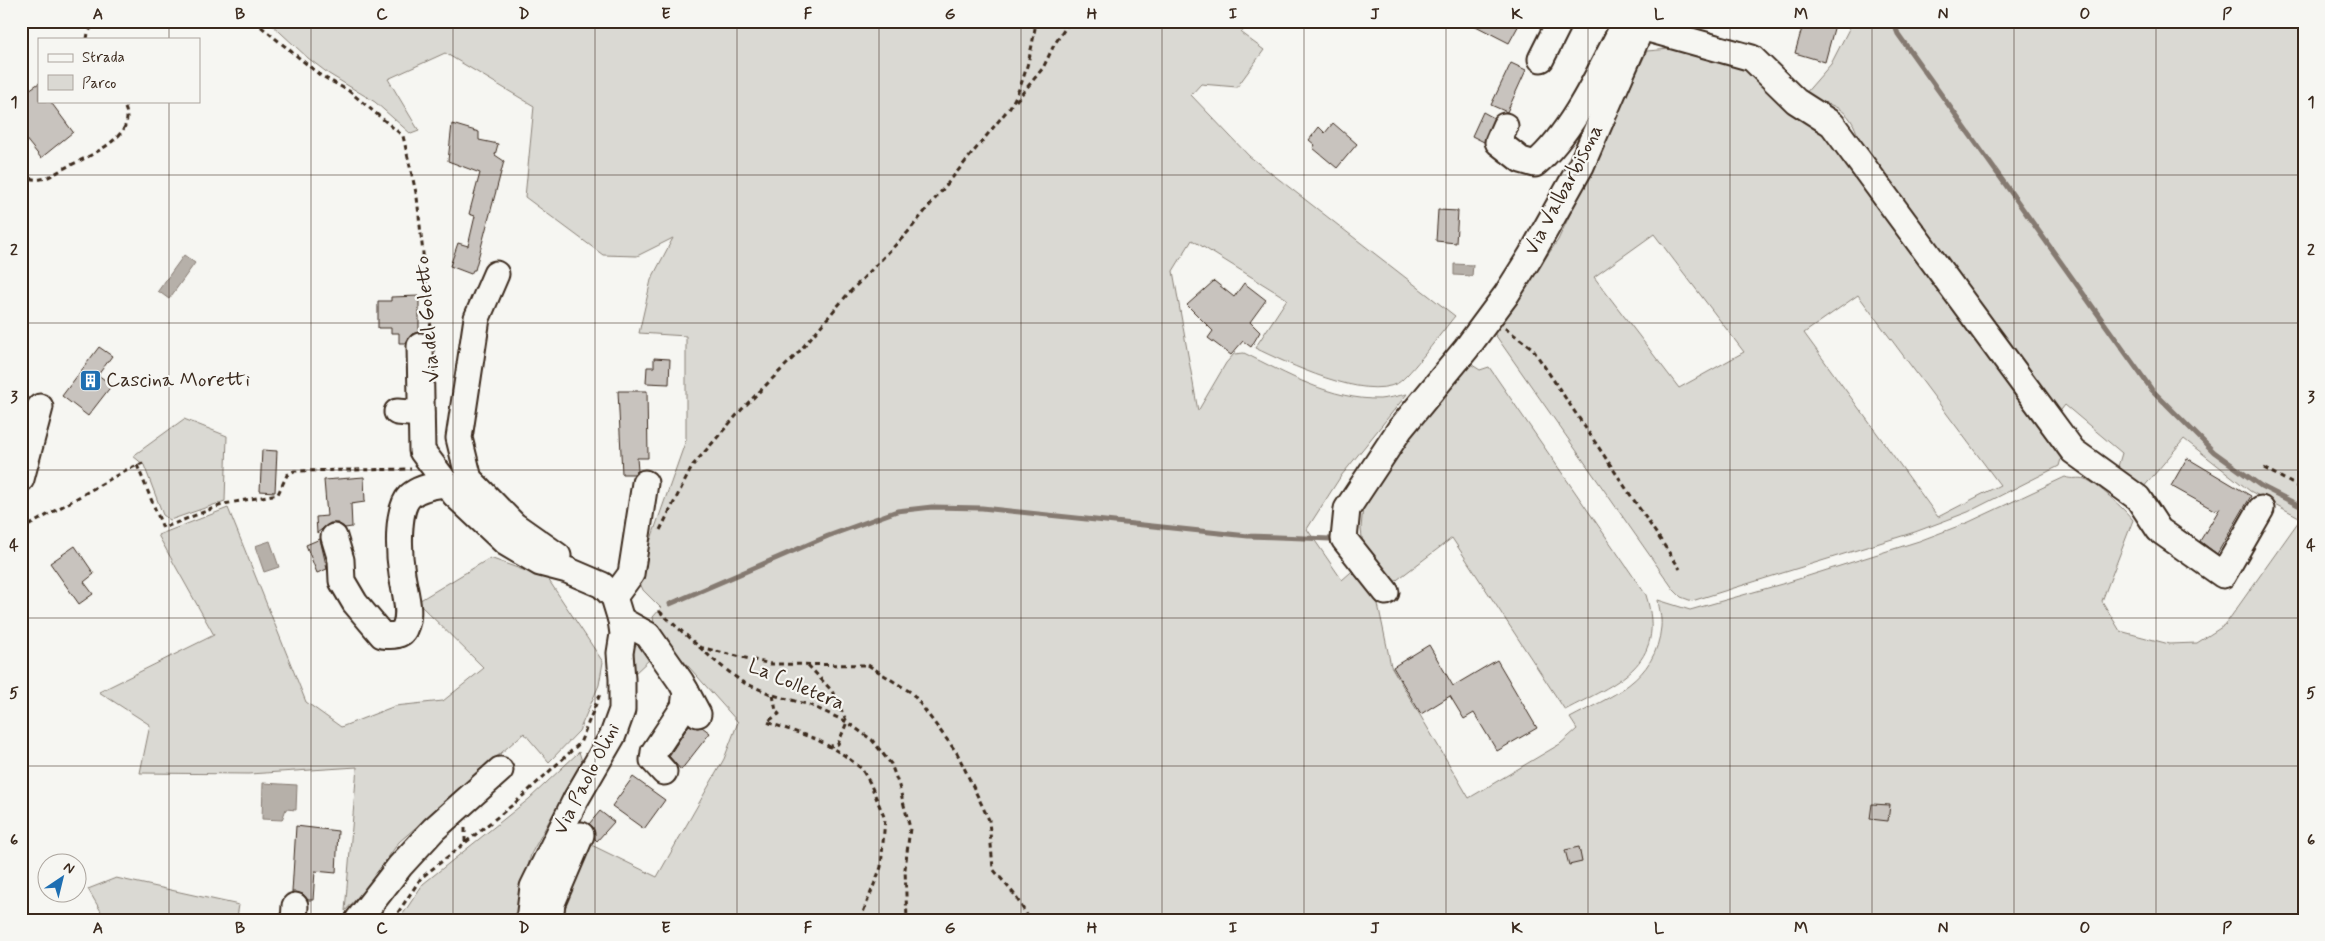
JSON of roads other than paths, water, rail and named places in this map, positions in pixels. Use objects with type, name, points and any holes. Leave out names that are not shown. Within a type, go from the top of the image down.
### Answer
[{"type":"street","points":[[1542,59],[1560,21]]},
{"type":"street","points":[[1505,126],[1498,142],[1520,160],[1535,164],[1555,144],[1629,24],[1752,58],[1796,101],[1832,124],[2073,451],[2138,498],[2159,530],[2223,575],[2261,509]]},
{"type":"street","name":"Via Valbarbisona","points":[[1386,592],[1344,539],[1348,509],[1400,429],[1466,349],[1495,321],[1581,166],[1629,24]]},
{"type":"street","points":[[496,274],[477,318],[459,438],[469,479],[514,525],[562,558],[567,570]]},
{"type":"street","points":[[426,339],[409,413],[422,451],[441,476],[506,543],[540,563],[567,570],[602,585],[620,617],[648,636],[686,691],[698,714]]},
{"type":"street","points":[[21,479],[40,407]]},
{"type":"street","points":[[334,537],[341,560],[342,581],[355,603],[382,635],[393,636],[400,634],[405,628],[407,612],[400,553],[401,523],[404,506],[410,496],[426,488],[441,476]]},
{"type":"street","points":[[620,617],[631,574],[645,484]]},
{"type":"street","name":"Via Paolo Olini","points":[[529,920],[533,887],[576,799],[613,735],[622,710],[620,617]]},
{"type":"street","points":[[664,772],[653,760],[654,752],[684,707],[686,691]]},
{"type":"street","points":[[358,920],[400,866],[434,829],[500,770]]},
{"type":"street","points":[[550,920],[552,904],[580,835]]},
{"type":"waterway","points":[[1893,21],[1898,34],[2152,390],[2214,452],[2261,486],[2304,508]]},
{"type":"waterway","points":[[670,604],[828,536],[897,511],[932,507],[982,508],[1248,536],[1331,539]]},
{"type":"place","name":"Cascina Moretti","points":[[90,380]]}]
